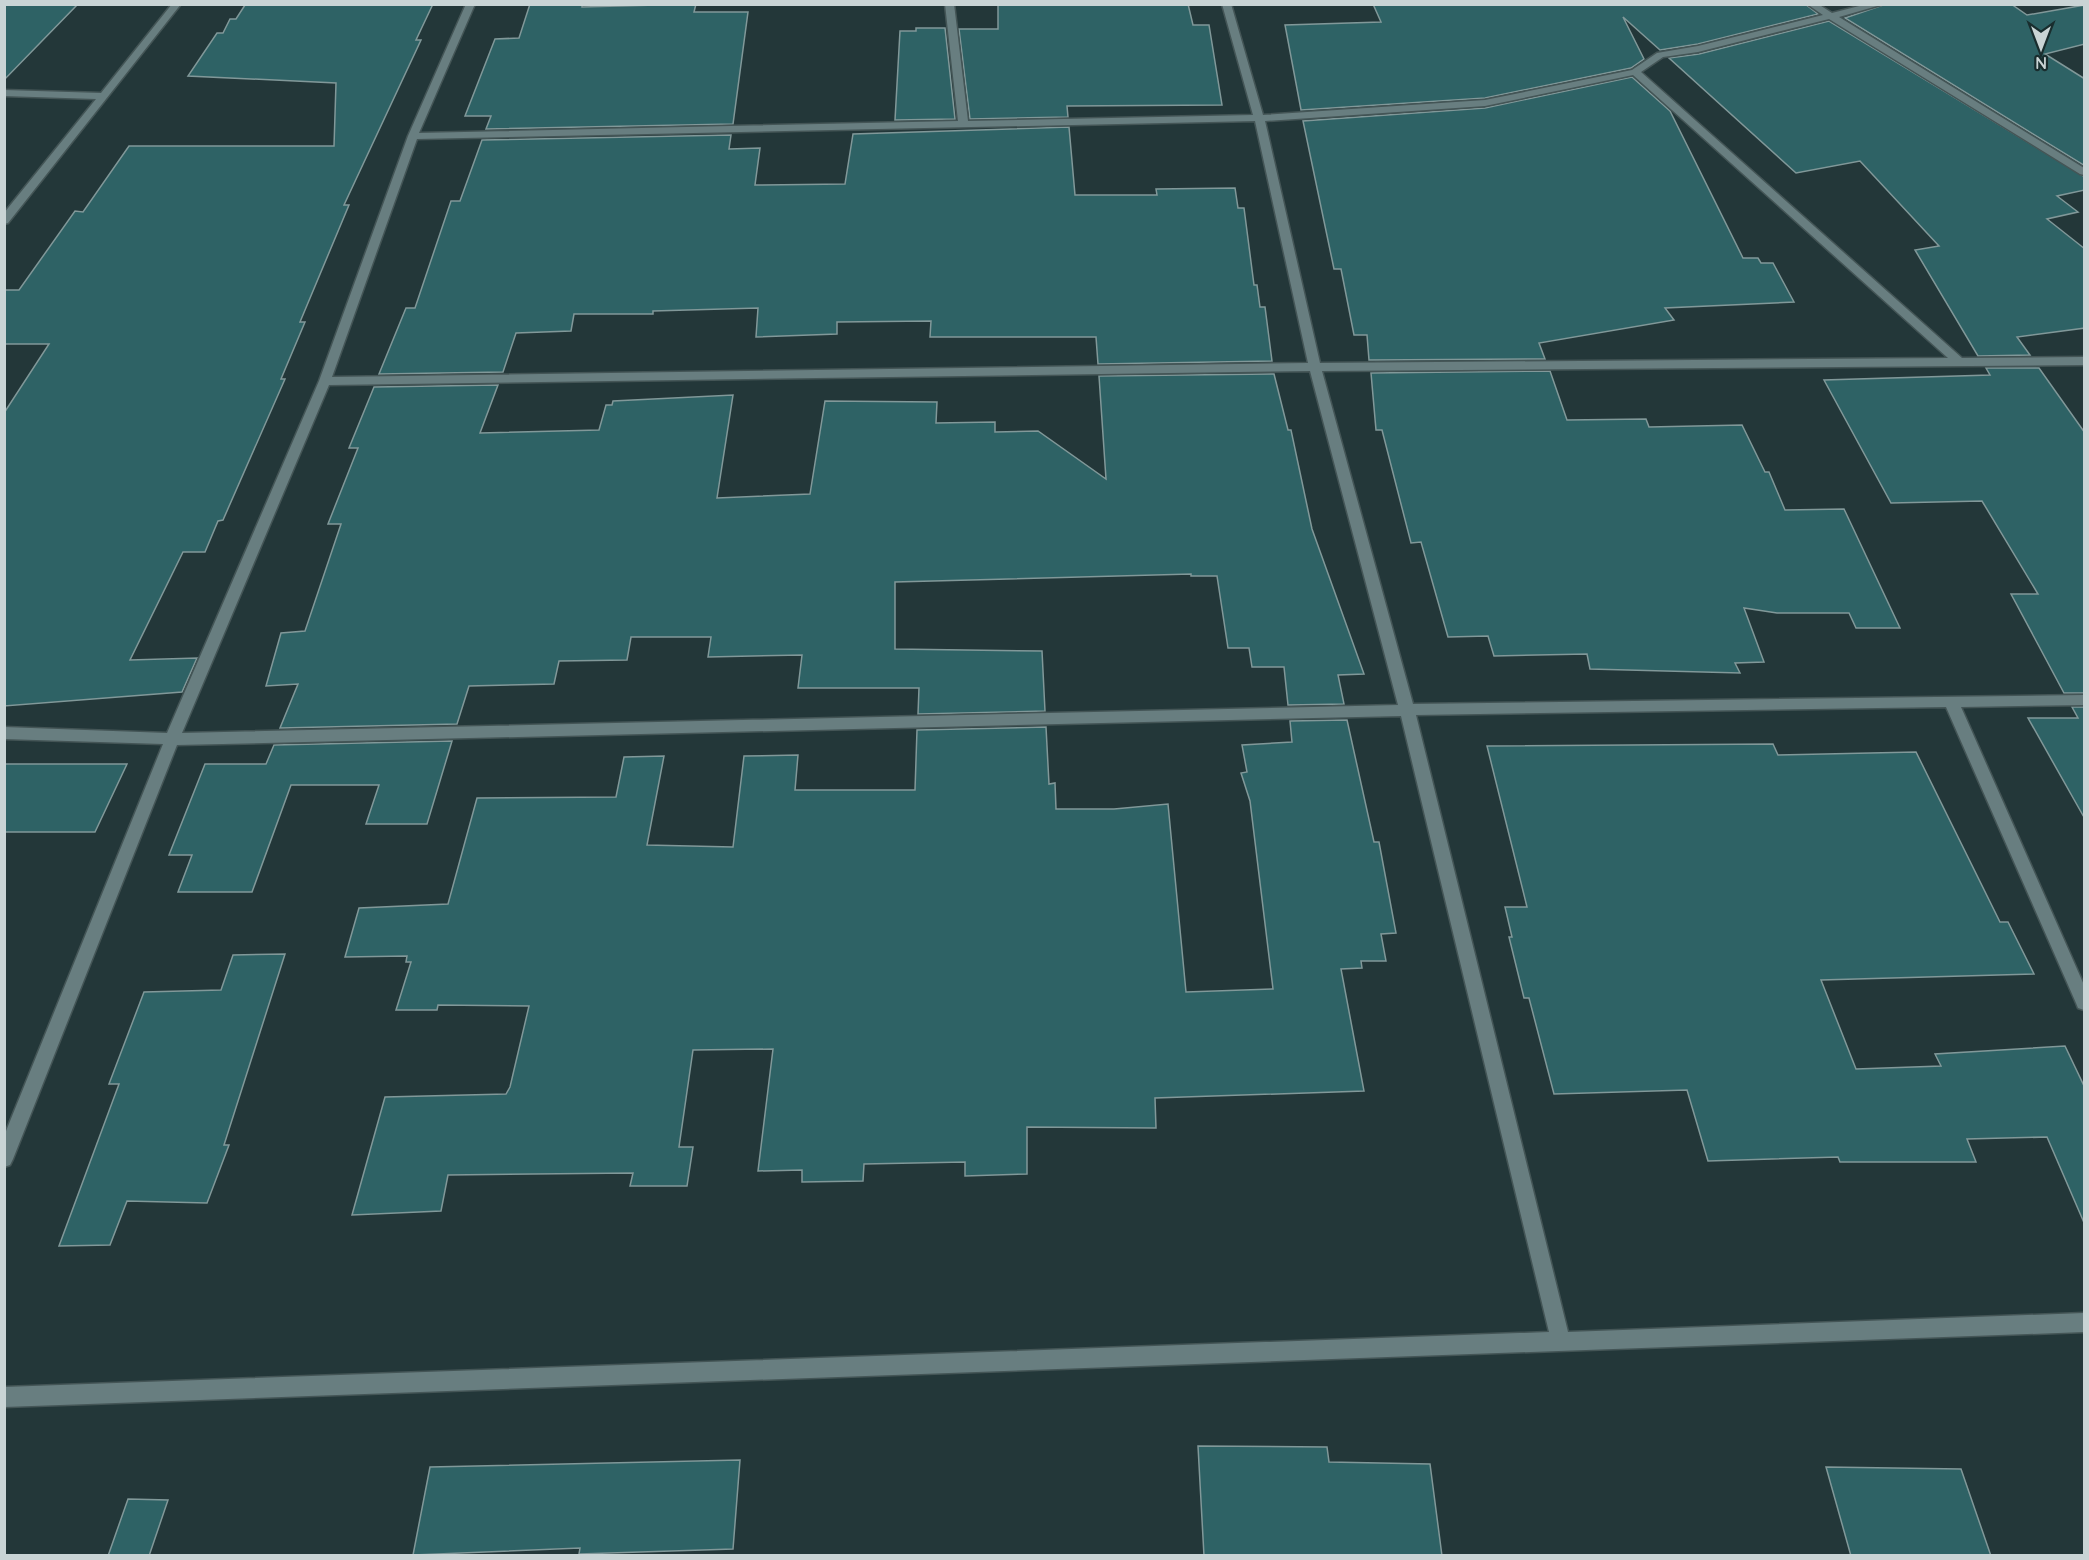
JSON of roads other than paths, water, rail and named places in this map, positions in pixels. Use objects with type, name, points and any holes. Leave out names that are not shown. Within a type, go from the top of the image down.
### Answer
[{"type":"street","points":[[4,221],[177,4]]},
{"type":"street","points":[[4,1159],[172,740],[325,381],[413,136],[471,4]]},
{"type":"street","points":[[949,4],[963,124]]},
{"type":"street","points":[[1226,4],[1259,117],[1316,367],[1407,710],[1561,1343]]},
{"type":"street","points":[[1811,4],[2085,172]]},
{"type":"street","points":[[413,136],[1259,117],[1485,103],[1635,72],[1660,55],[1698,49],[1880,4]]},
{"type":"street","points":[[1635,72],[1958,361]]},
{"type":"street","points":[[4,93],[104,96]]},
{"type":"street","points":[[325,381],[1316,367],[2085,361]]},
{"type":"street","points":[[4,733],[172,740],[1407,710],[2085,700]]},
{"type":"street","points":[[1951,702],[2085,1004]]},
{"type":"street","points":[[4,1397],[2085,1323]]}]
